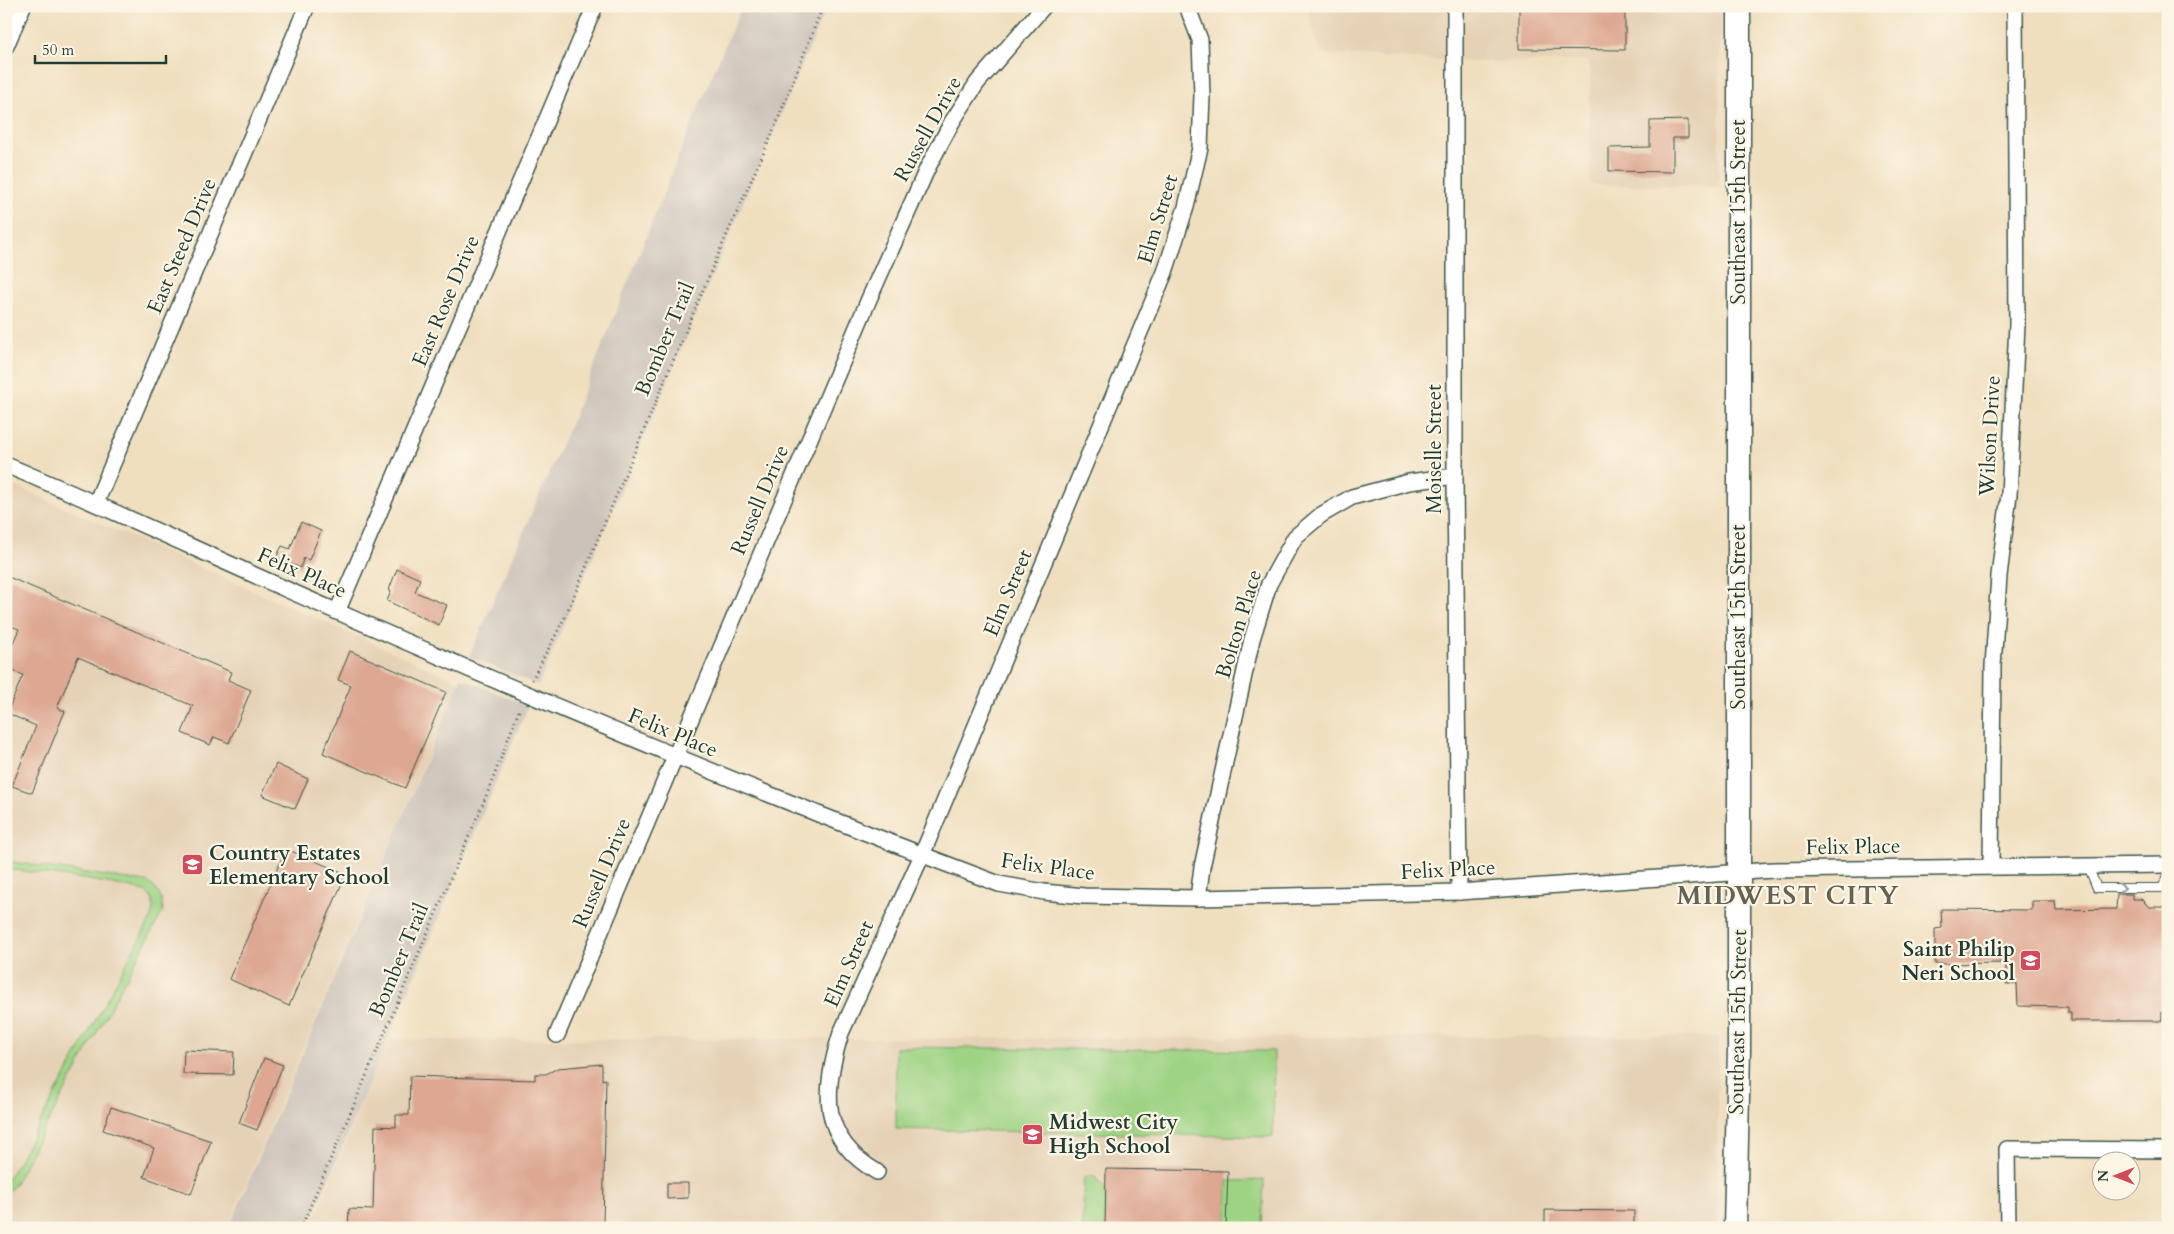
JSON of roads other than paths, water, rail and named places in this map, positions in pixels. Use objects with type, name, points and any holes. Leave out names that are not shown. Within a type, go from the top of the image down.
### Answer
[{"type":"main road","name":"Southeast 15th Street","points":[[1735,1228],[1740,872],[1739,6]]},
{"type":"street","points":[[6,46],[23,6]]},
{"type":"street","name":"East Steed Drive","points":[[96,502],[307,6]]},
{"type":"street","name":"East Rose Drive","points":[[337,612],[594,6]]},
{"type":"street","name":"Russell Drive","points":[[557,1035],[673,757],[861,317],[928,167],[976,83],[1044,6]]},
{"type":"street","name":"Elm Street","points":[[877,1172],[859,1161],[847,1149],[832,1122],[828,1088],[832,1061],[851,1010],[922,855],[1165,272],[1186,207],[1200,148],[1202,95],[1200,40],[1187,6]]},
{"type":"street","name":"Moiselle Street","points":[[1455,6],[1455,476],[1459,892]]},
{"type":"street","name":"Wilson Drive","points":[[1991,868],[1993,666],[1999,576],[2010,485],[2017,324],[2015,6]]},
{"type":"street","name":"Felix Place","points":[[6,465],[96,502],[337,612],[673,757],[999,884],[1044,892],[1084,896],[1198,898],[1459,892],[1740,872],[2168,865]]},
{"type":"street","name":"Bolton Place","points":[[1198,898],[1202,868],[1252,639],[1269,584],[1295,538],[1322,515],[1352,497],[1408,482],[1455,476]]},
{"type":"street","points":[[2008,1228],[2007,1149],[2168,1150]]},
{"type":"lane","points":[[2088,866],[2097,888],[2162,888],[2168,876]]},
{"type":"place","name":"Country Estates Elementary School","points":[[193,865]]},
{"type":"place","name":"Saint Philip Neri School","points":[[2031,961]]},
{"type":"place","name":"Midwest City High School","points":[[1033,1134]]},
{"type":"district","name":"MIDWEST CITY","points":[[1788,895]]}]
